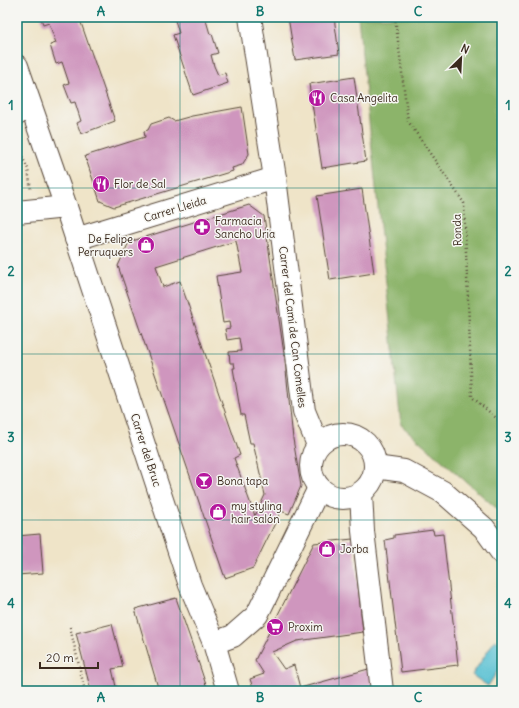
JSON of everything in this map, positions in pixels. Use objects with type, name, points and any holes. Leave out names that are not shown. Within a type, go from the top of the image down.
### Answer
[{"type":"street","name":"Carrer del Camí de Can Comelles","points":[[250,17],[275,178],[304,411],[318,446]]},
{"type":"street","name":"Carrer del Bruc","points":[[17,66],[23,109],[66,207],[190,584],[214,643],[228,691]]},
{"type":"street","name":"Carrer Lleida","points":[[76,239],[275,178]]},
{"type":"street","points":[[17,212],[66,207]]},
{"type":"street","points":[[344,434],[354,436],[369,448],[374,457],[375,467],[371,481],[361,493],[351,498],[339,499],[328,496],[319,488],[312,478],[310,467],[312,455],[318,446],[334,435],[344,434]]},
{"type":"street","points":[[375,467],[404,471],[443,492],[484,528],[502,553]]},
{"type":"street","points":[[214,643],[233,636],[257,616],[319,488]]},
{"type":"street","points":[[361,493],[363,531],[382,691]]},
{"type":"path","name":"Ronda","points":[[395,17],[408,121],[464,203],[472,397],[502,423]]},
{"type":"path","points":[[17,146],[28,169],[31,194]]},
{"type":"path","points":[[70,627],[84,691]]},
{"type":"green space","points":[[358,17],[502,17],[502,513],[401,425]]},
{"type":"water","points":[[495,640],[502,644],[502,664],[488,686],[472,675]]},
{"type":"building","points":[[41,17],[79,17],[115,121],[81,134],[77,123],[81,121],[75,102],[71,103],[64,85],[69,83],[62,62],[56,64],[50,45],[56,43],[49,23],[43,25]]},
{"type":"building","points":[[174,17],[205,17],[218,53],[211,55],[214,66],[218,75],[225,73],[228,83],[193,95],[173,35],[179,33]]},
{"type":"building","points":[[288,17],[334,17],[339,54],[295,60]]},
{"type":"building","points":[[354,77],[366,161],[322,168],[309,84]]},
{"type":"building","points":[[242,107],[249,154],[242,165],[232,168],[233,171],[114,207],[100,201],[85,156],[145,137],[144,131],[148,130],[151,124],[169,118],[174,121],[192,116]]},
{"type":"building","points":[[362,189],[374,273],[330,280],[317,196]]},
{"type":"building","points":[[249,205],[264,216],[285,361],[293,439],[301,486],[289,514],[281,511],[253,568],[225,578],[118,266],[129,242]],"holes":[[[236,241],[242,272],[216,276],[223,323],[229,322],[230,328],[225,329],[227,340],[239,338],[241,351],[229,352],[230,363],[234,363],[235,368],[233,368],[241,415],[244,415],[250,443],[253,443],[265,495],[255,516],[234,458],[240,455],[180,281],[163,287],[156,266]]]},
{"type":"building","points":[[433,530],[434,535],[443,534],[458,665],[401,672],[385,540],[394,538],[394,535]]},
{"type":"building","points":[[40,534],[43,573],[17,575],[17,536]]},
{"type":"building","points":[[353,539],[363,632],[297,641],[272,652],[284,669],[294,665],[300,688],[372,668],[373,691],[254,691],[250,679],[264,674],[255,660],[314,543]]},
{"type":"building","points":[[176,598],[208,691],[159,691],[135,609]]},
{"type":"building","points":[[112,624],[123,667],[112,669],[117,691],[91,691],[76,633]]},
{"type":"place","name":"Casa Angelita","points":[[317,98]]},
{"type":"place","name":"Flor de Sal","points":[[101,184]]},
{"type":"place","name":"Farmacia Sancho Uria","points":[[202,227]]},
{"type":"place","name":"De Felipe Perruquers","points":[[146,245]]},
{"type":"place","name":"Bona tapa","points":[[204,481]]},
{"type":"place","name":"my styling hair salón","points":[[218,512]]},
{"type":"place","name":"Jorba","points":[[327,549]]},
{"type":"place","name":"Proxim","points":[[275,627]]}]
